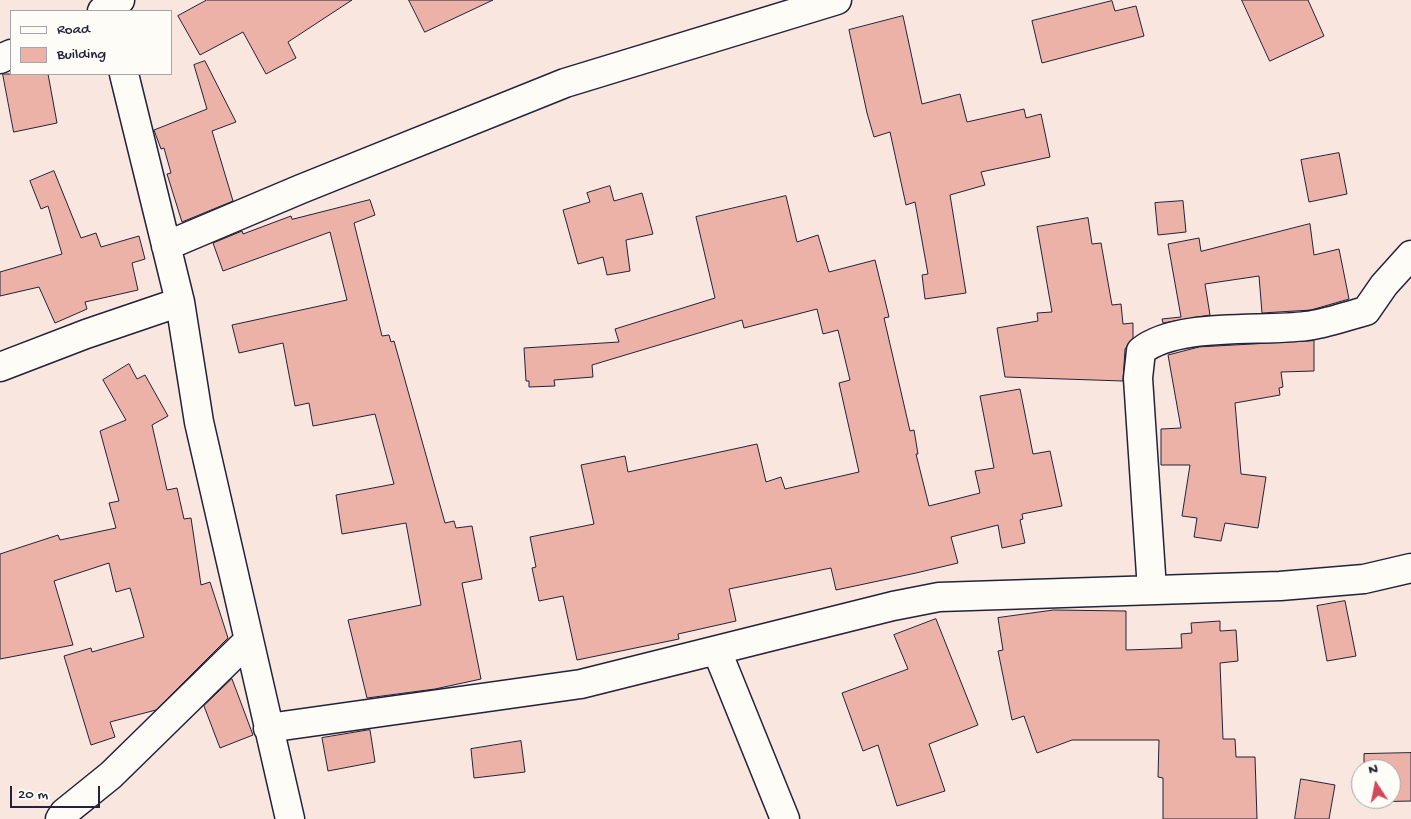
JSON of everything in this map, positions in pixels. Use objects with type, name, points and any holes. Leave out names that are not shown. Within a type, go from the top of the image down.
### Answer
[{"type":"street","points":[[104,10],[120,0]]},
{"type":"street","points":[[166,246],[301,189],[564,83],[837,0]]},
{"type":"street","points":[[124,75],[180,302],[199,422],[290,819]]},
{"type":"street","points":[[1152,590],[1138,378],[1141,352],[1151,343],[1181,334],[1307,326],[1366,311],[1384,286],[1411,255]]},
{"type":"street","points":[[0,367],[86,334],[180,302]]},
{"type":"street","points":[[268,728],[581,684],[893,606],[939,597],[1280,586],[1364,578],[1411,568]]},
{"type":"street","points":[[60,819],[64,813],[111,775],[249,640]]},
{"type":"street","points":[[717,651],[785,819]]},
{"type":"building","points":[[207,0],[352,0],[288,42],[296,58],[266,74],[243,32],[200,55],[178,16]]},
{"type":"building","points":[[409,0],[493,0],[425,32]]},
{"type":"building","points":[[1242,0],[1308,0],[1324,36],[1270,61]]},
{"type":"building","points":[[1112,1],[1115,11],[1136,6],[1144,36],[1042,63],[1032,21]]},
{"type":"building","points":[[903,16],[922,104],[960,94],[967,122],[1024,109],[1026,118],[1041,114],[1050,157],[981,172],[985,185],[950,195],[966,293],[925,299],[922,275],[928,274],[915,202],[906,205],[890,132],[874,137],[867,113],[849,30]]},
{"type":"building","points":[[205,61],[236,122],[212,131],[233,201],[182,222],[167,174],[171,173],[164,148],[161,149],[154,130],[207,109],[194,65]]},
{"type":"building","points":[[3,74],[48,75],[57,123],[14,132]]},
{"type":"building","points":[[1339,153],[1347,194],[1309,202],[1301,160]]},
{"type":"building","points":[[54,171],[81,238],[96,233],[101,247],[139,236],[145,259],[132,263],[138,290],[85,302],[87,309],[55,323],[39,287],[0,296],[0,272],[62,254],[48,206],[41,209],[30,181]]},
{"type":"building","points":[[610,186],[614,201],[642,193],[653,234],[626,240],[630,271],[607,275],[603,257],[578,264],[563,210],[590,202],[587,193]]},
{"type":"building","points":[[786,196],[797,242],[818,235],[829,272],[875,260],[889,317],[884,318],[910,431],[914,430],[918,454],[916,454],[929,506],[980,493],[975,471],[994,468],[980,396],[1020,389],[1033,454],[1050,451],[1062,506],[1022,514],[1023,519],[1020,520],[1025,543],[1002,548],[998,525],[951,537],[958,563],[916,573],[836,590],[831,568],[729,589],[736,621],[678,634],[679,639],[577,660],[563,596],[539,601],[532,568],[536,567],[530,537],[594,524],[581,465],[625,456],[628,472],[757,444],[766,482],[781,477],[785,489],[859,472],[839,383],[850,380],[838,330],[823,334],[817,309],[744,328],[742,320],[592,365],[593,377],[554,380],[555,386],[529,387],[529,381],[526,381],[524,348],[619,342],[615,329],[715,298],[696,217]]},
{"type":"building","points":[[370,200],[375,215],[354,223],[382,336],[389,335],[391,342],[394,341],[445,523],[454,521],[456,528],[472,526],[482,579],[462,583],[481,679],[435,689],[367,698],[348,620],[421,605],[406,523],[342,534],[336,495],[394,484],[375,414],[313,426],[309,403],[295,406],[283,343],[239,353],[232,325],[347,300],[330,232],[223,271],[213,243],[242,231],[243,234],[291,216],[292,219]]},
{"type":"building","points":[[1183,201],[1186,232],[1158,235],[1155,203]]},
{"type":"building","points":[[1088,218],[1092,244],[1101,243],[1112,305],[1121,304],[1123,324],[1133,323],[1133,338],[1125,349],[1123,381],[1005,377],[997,328],[1038,321],[1037,313],[1052,312],[1037,227]]},
{"type":"building","points":[[1310,224],[1314,255],[1339,249],[1349,299],[1311,310],[1262,313],[1259,276],[1205,284],[1210,315],[1163,323],[1162,319],[1181,317],[1168,244],[1199,238],[1201,251]]},
{"type":"building","points":[[1314,341],[1314,371],[1281,372],[1283,387],[1279,388],[1280,395],[1235,403],[1241,474],[1266,477],[1258,528],[1225,523],[1221,541],[1194,537],[1197,518],[1182,516],[1190,465],[1161,465],[1161,429],[1181,428],[1168,355],[1199,347]]},
{"type":"building","points":[[129,364],[137,379],[145,375],[168,416],[152,425],[167,490],[177,488],[184,519],[191,518],[201,585],[210,582],[228,638],[156,710],[110,722],[115,737],[91,745],[64,656],[91,648],[92,652],[144,637],[130,588],[116,592],[109,563],[54,581],[73,645],[0,659],[0,554],[58,535],[60,540],[116,528],[109,503],[119,501],[100,431],[126,420],[103,380]]},
{"type":"building","points":[[1345,601],[1356,656],[1327,661],[1317,606]]},
{"type":"building","points":[[1054,610],[1126,611],[1126,650],[1182,648],[1181,634],[1192,633],[1191,623],[1220,621],[1220,631],[1236,630],[1238,661],[1220,663],[1223,739],[1235,739],[1236,757],[1255,757],[1257,819],[1163,819],[1163,778],[1158,777],[1159,740],[1072,740],[1037,753],[1024,716],[1012,720],[998,651],[1003,650],[998,618]]},
{"type":"building","points":[[936,619],[978,725],[929,744],[945,791],[897,806],[878,745],[863,751],[842,693],[908,669],[894,635]]},
{"type":"building","points":[[232,679],[253,735],[220,748],[204,706]]},
{"type":"building","points":[[370,730],[375,762],[328,771],[322,738]]},
{"type":"building","points":[[521,741],[525,772],[474,778],[471,749]]},
{"type":"building","points":[[1411,753],[1411,801],[1401,801],[1401,759],[1364,759],[1364,754]]},
{"type":"building","points":[[1301,779],[1335,785],[1329,819],[1295,819]]}]
